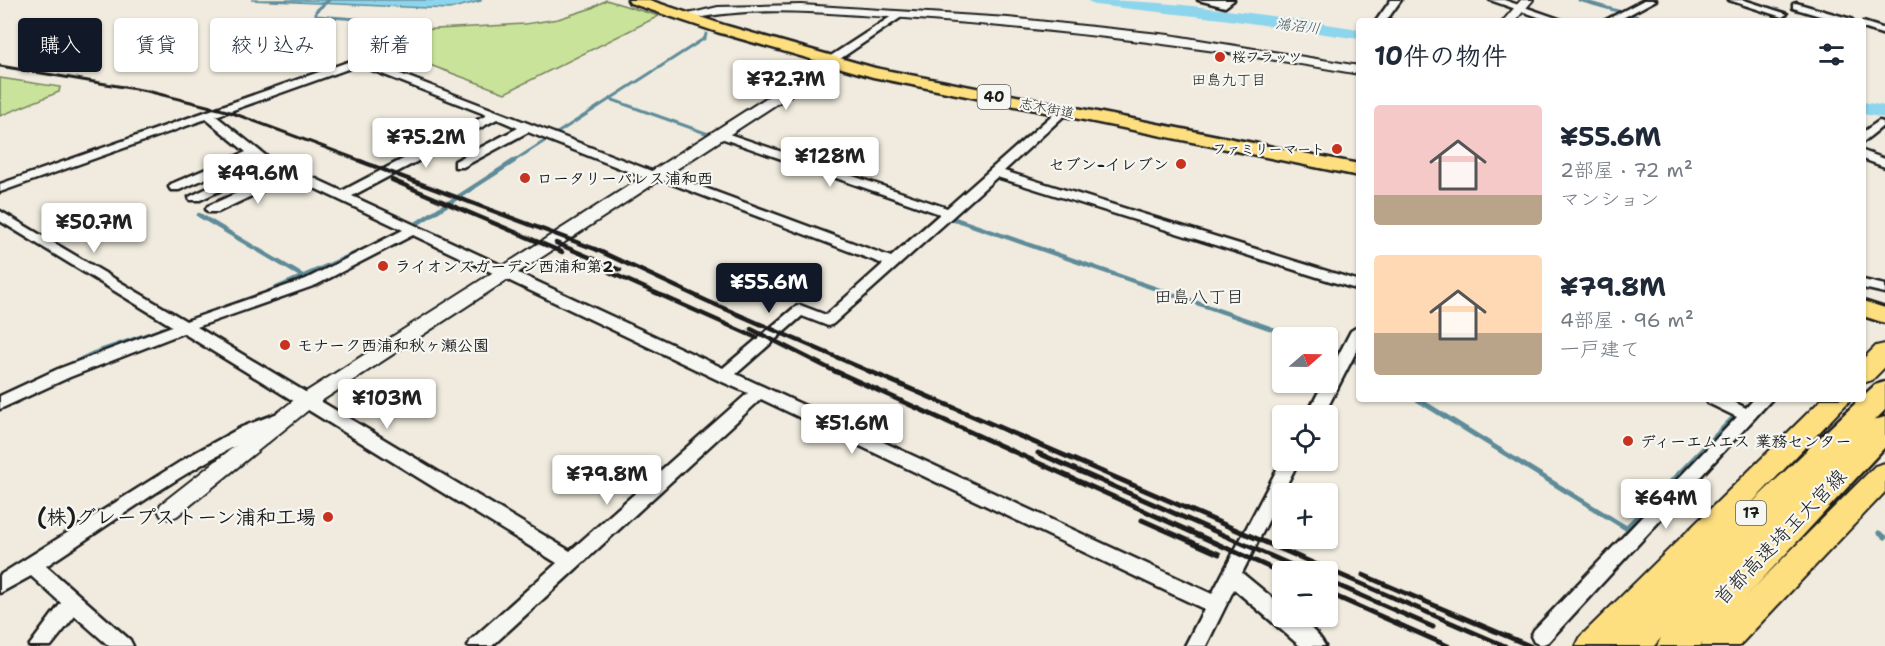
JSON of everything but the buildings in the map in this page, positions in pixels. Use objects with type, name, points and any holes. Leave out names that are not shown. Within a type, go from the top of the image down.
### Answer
[{"type":"highway","points":[[1866,371],[1885,352]]},
{"type":"highway","name":"17","points":[[1866,400],[1885,381]]},
{"type":"highway","name":"首都高速埼玉大宮線","points":[[1629,646],[1885,392]]},
{"type":"highway","name":"17","points":[[1593,646],[1835,402]]},
{"type":"highway","name":"17","points":[[1617,646],[1864,402]]},
{"type":"highway","name":"首都高速埼玉大宮線","points":[[1676,646],[1885,428]]},
{"type":"highway","points":[[1692,646],[1885,442]]},
{"type":"highway","points":[[1718,646],[1885,474]]},
{"type":"main road","name":"志木街道","points":[[635,0],[830,61],[1063,111],[1356,169]]},
{"type":"main road","points":[[1866,309],[1885,315]]},
{"type":"street","points":[[822,10],[825,6],[841,0]]},
{"type":"street","points":[[1203,0],[1225,4],[1229,0]]},
{"type":"street","points":[[1383,18],[1396,0]]},
{"type":"street","points":[[1495,0],[1524,4],[1554,18]]},
{"type":"street","points":[[1615,18],[1651,0]]},
{"type":"street","points":[[1734,0],[1782,14]]},
{"type":"street","points":[[1775,18],[1801,3],[1840,18]]},
{"type":"street","points":[[1512,18],[1524,4]]},
{"type":"street","points":[[688,17],[718,10],[822,10],[1008,22],[1169,39],[1356,69]]},
{"type":"street","points":[[169,510],[305,402],[719,136],[898,16]]},
{"type":"street","points":[[1866,26],[1885,32]]},
{"type":"street","points":[[0,188],[359,61],[656,176],[893,263]]},
{"type":"street","points":[[724,376],[800,310],[828,321],[1063,111]]},
{"type":"street","points":[[208,115],[253,153],[290,173],[1216,605]]},
{"type":"street","points":[[342,196],[497,115]]},
{"type":"street","points":[[1866,135],[1879,124]]},
{"type":"street","points":[[459,164],[528,127]]},
{"type":"street","points":[[719,136],[947,215]]},
{"type":"street","points":[[175,188],[253,153]]},
{"type":"street","points":[[1866,156],[1885,163]]},
{"type":"street","points":[[195,197],[270,163]]},
{"type":"street","points":[[995,172],[1356,285]]},
{"type":"street","points":[[213,209],[290,173]]},
{"type":"street","points":[[0,215],[572,562]]},
{"type":"street","points":[[0,403],[64,373],[179,325],[311,282],[413,230]]},
{"type":"street","points":[[1866,285],[1885,289]]},
{"type":"street","points":[[1320,405],[1356,337]]},
{"type":"street","points":[[478,646],[759,392]]},
{"type":"street","points":[[1720,402],[1748,416]]},
{"type":"street","points":[[1541,636],[1761,402]]},
{"type":"street","points":[[0,585],[197,460],[248,431],[287,416]]},
{"type":"street","points":[[1196,646],[1285,471]]},
{"type":"street","points":[[32,565],[123,646]]},
{"type":"street","points":[[1232,576],[1316,646]]},
{"type":"street","points":[[39,646],[74,602]]},
{"type":"green space","points":[[606,0],[659,16],[505,93],[432,66],[432,29],[525,24],[558,19],[592,8]]},
{"type":"green space","points":[[0,78],[60,87],[59,92],[0,116]]},
{"type":"water","points":[[251,0],[481,0],[481,1],[449,9]]},
{"type":"waterway","points":[[329,0],[316,11],[316,16],[348,18]]},
{"type":"waterway","name":"鴻沼川","points":[[1095,0],[1222,14],[1356,34]]},
{"type":"waterway","points":[[1579,0],[1642,18]]},
{"type":"waterway","points":[[610,99],[705,38],[706,34]]},
{"type":"waterway","points":[[512,162],[610,99]]},
{"type":"waterway","points":[[610,99],[714,136]]},
{"type":"waterway","name":"鴻沼川","points":[[1866,109],[1885,112]]},
{"type":"waterway","points":[[745,146],[792,162]]},
{"type":"waterway","points":[[410,228],[514,161]]},
{"type":"waterway","points":[[787,161],[1272,329]]},
{"type":"waterway","points":[[199,215],[303,276]]},
{"type":"waterway","points":[[303,276],[370,247]]},
{"type":"waterway","points":[[65,367],[94,353],[263,294],[303,276]]},
{"type":"waterway","points":[[1338,353],[1356,362]]},
{"type":"waterway","points":[[1422,402],[1626,528],[1733,418]]},
{"type":"waterway","points":[[1879,533],[1885,537]]},
{"type":"railway","points":[[0,66],[147,91],[227,111],[364,162]]},
{"type":"railway","points":[[360,161],[595,249],[707,301],[873,373]]},
{"type":"railway","points":[[392,180],[562,252]]},
{"type":"railway","points":[[556,243],[620,270]]},
{"type":"railway","points":[[609,272],[757,338]]},
{"type":"railway","points":[[751,329],[838,373]]},
{"type":"railway","points":[[835,371],[1272,568]]},
{"type":"railway","points":[[869,371],[1505,646]]},
{"type":"railway","points":[[1038,453],[1282,561]]},
{"type":"railway","points":[[1142,520],[1219,554]]},
{"type":"railway","points":[[1363,575],[1530,646]]},
{"type":"railway","points":[[1338,585],[1433,627]]},
{"type":"railway","points":[[1338,597],[1448,646]]},
{"type":"place","name":"桜フラッツ","points":[[1220,57]]},
{"type":"place","name":"ファミリーマート","points":[[1337,149]]},
{"type":"place","name":"セブン-イレブン","points":[[1181,164]]},
{"type":"place","name":"ロータリーパレス浦和西","points":[[525,178]]},
{"type":"place","name":"ライオンズガーデン西浦和第2","points":[[383,266]]},
{"type":"place","name":"モナーク西浦和秋ヶ瀬公園","points":[[285,345]]},
{"type":"place","name":"ディーエムエス 業務センター","points":[[1628,441]]},
{"type":"place","name":"(株)グレープストーン浦和工場","points":[[328,517]]},
{"type":"district","name":"田島九丁目","points":[[1229,80]]},
{"type":"district","name":"田島八丁目","points":[[1199,297]]}]
